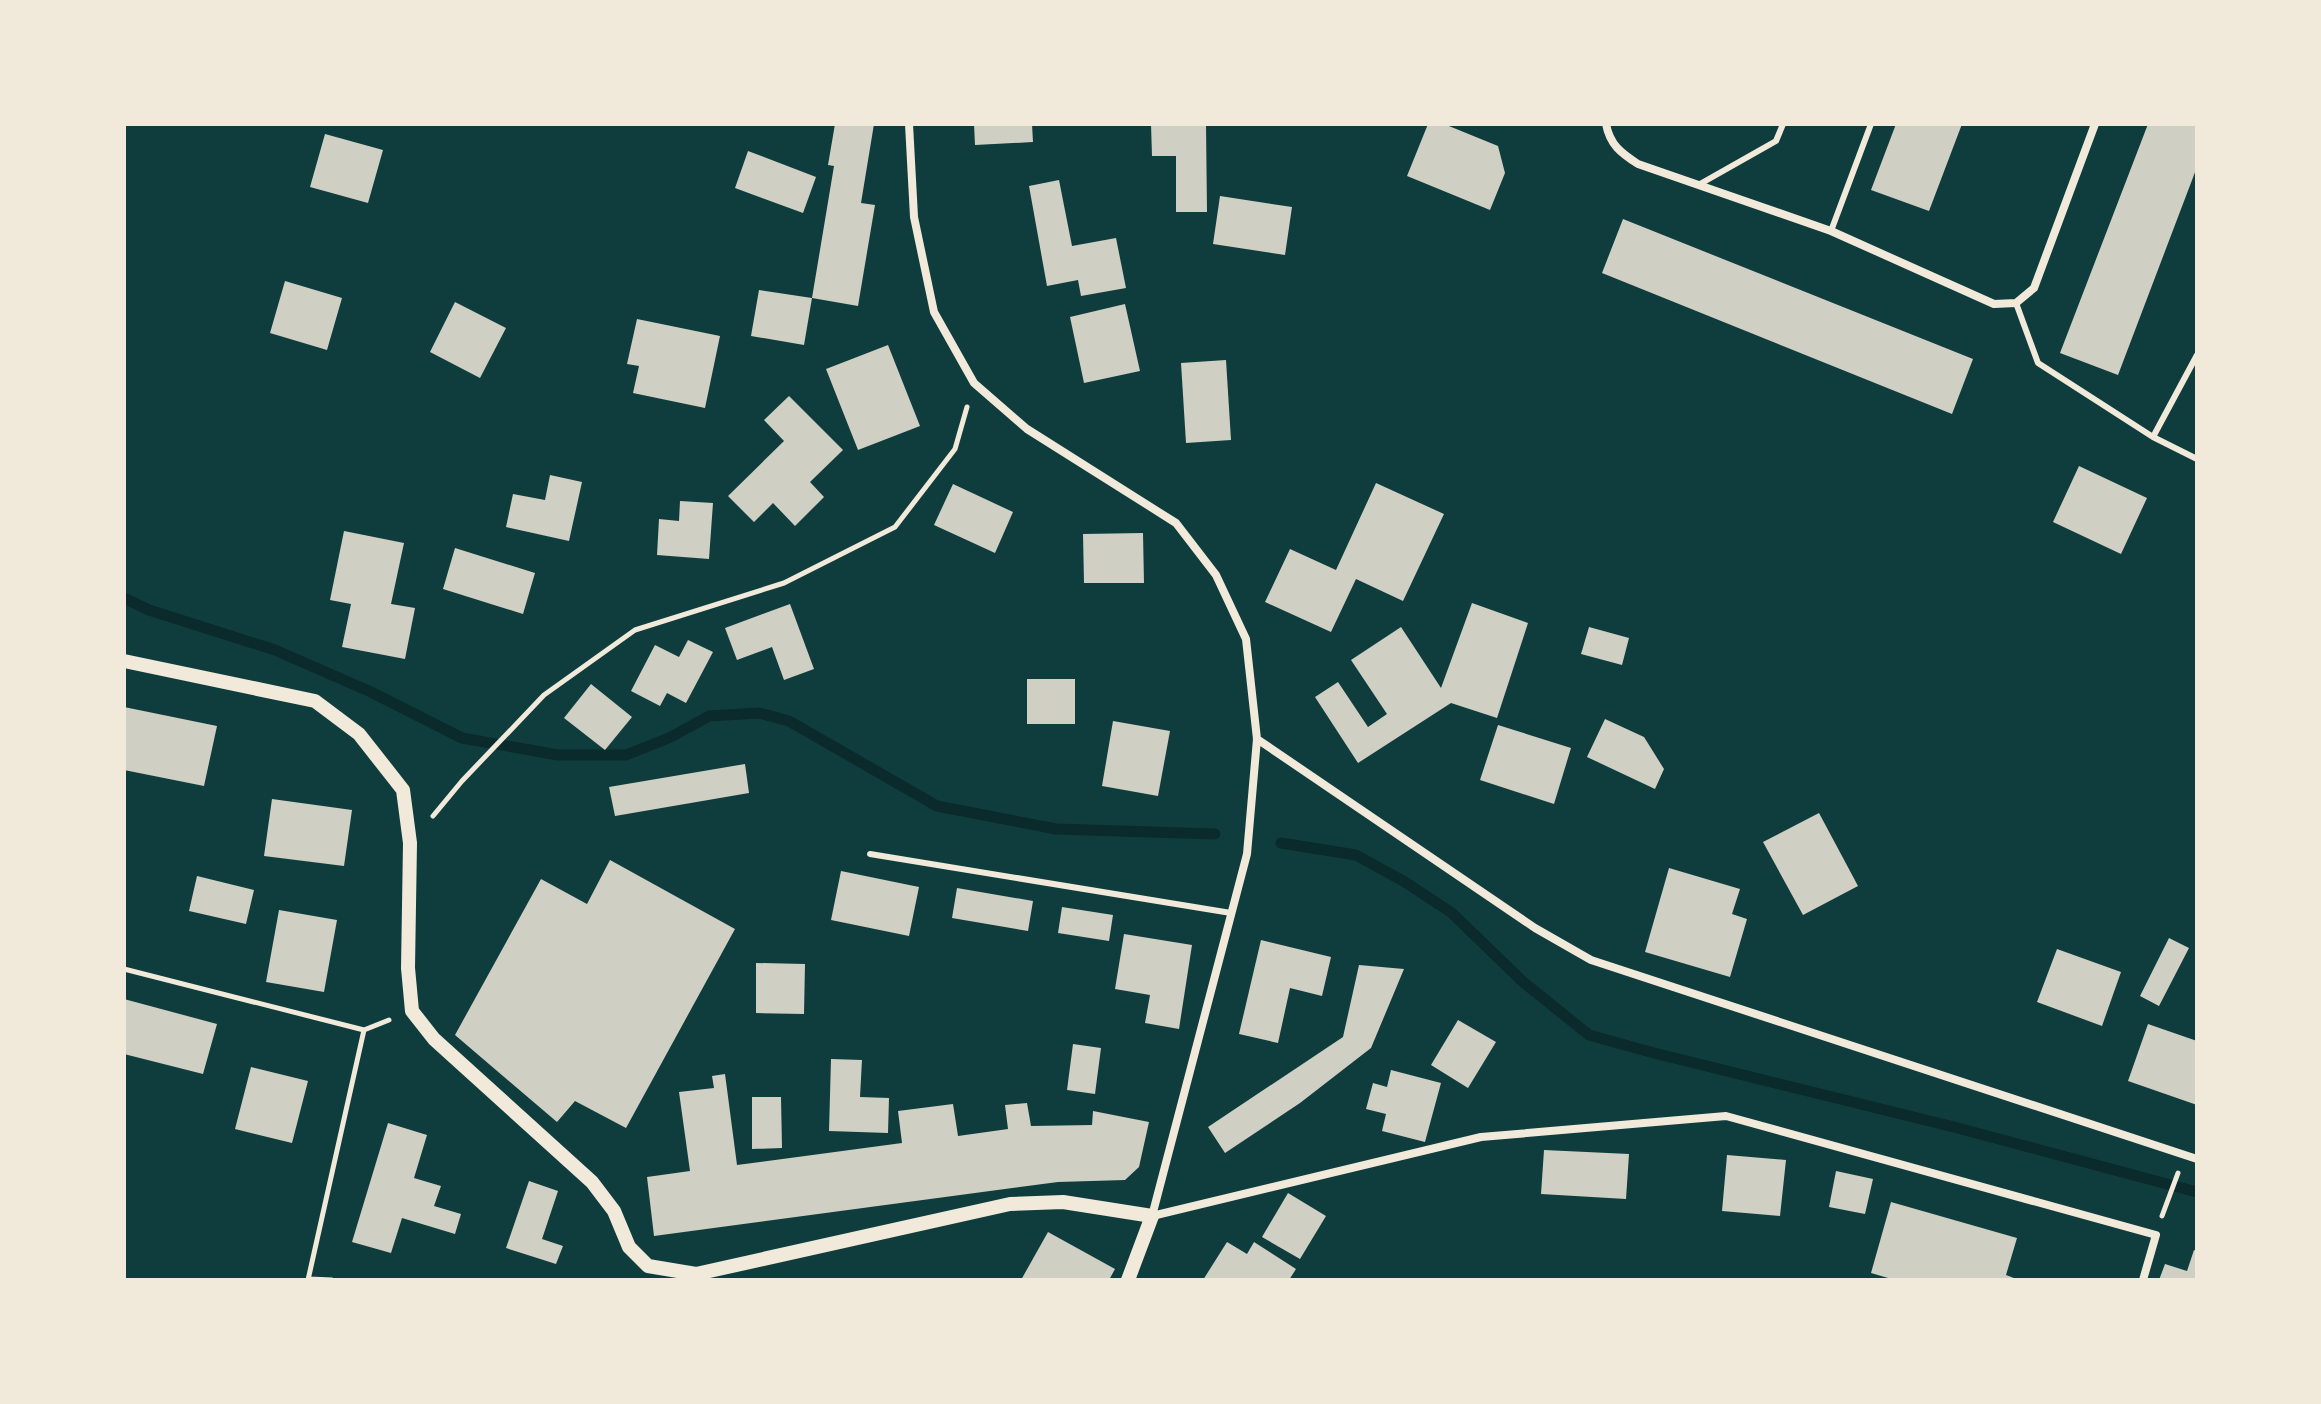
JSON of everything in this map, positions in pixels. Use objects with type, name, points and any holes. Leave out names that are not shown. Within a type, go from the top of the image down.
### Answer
[{"type":"street","points":[[909,124],[914,217],[934,312],[974,383],[1027,429],[1176,523],[1216,575],[1246,639],[1257,739],[1247,854],[1152,1216],[1128,1280]]},
{"type":"street","points":[[1606,124],[1608,136],[1620,152],[1638,164],[1831,231],[1994,304],[2016,303],[2034,288],[2095,124]]},
{"type":"street","points":[[124,661],[315,701],[359,734],[403,790],[410,843],[408,968],[412,1011],[434,1039],[592,1182],[614,1211],[629,1247],[648,1266],[696,1274],[1010,1204],[1063,1202],[1152,1216],[1481,1137],[1726,1116],[2156,1235],[2143,1280]]},
{"type":"street","points":[[1257,739],[1535,928],[1591,960],[2197,1159]]},
{"type":"lane","points":[[1700,184],[1776,141],[1783,124]]},
{"type":"lane","points":[[1831,231],[1871,124]]},
{"type":"lane","points":[[2016,303],[2038,363],[2153,437],[2197,459]]},
{"type":"lane","points":[[2153,437],[2197,355]]},
{"type":"lane","points":[[870,854],[1231,913]]},
{"type":"path","points":[[410,843],[544,695],[635,630],[784,583],[895,527],[955,449],[974,383]]},
{"type":"path","points":[[124,969],[364,1030],[412,1011]]},
{"type":"path","points":[[332,1280],[309,1279],[364,1030]]},
{"type":"path","points":[[2165,1209],[2183,1162]]},
{"type":"building","points":[[835,124],[874,124],[861,203],[875,205],[858,306],[812,298],[834,166],[828,165]]},
{"type":"building","points":[[974,124],[1032,124],[1033,142],[975,145]]},
{"type":"building","points":[[1151,124],[1206,124],[1207,212],[1176,212],[1176,156],[1152,156]]},
{"type":"building","points":[[1428,124],[1444,124],[1498,146],[1505,173],[1490,210],[1407,176]]},
{"type":"building","points":[[1896,124],[1962,124],[1929,211],[1871,190]]},
{"type":"building","points":[[2148,124],[2197,124],[2197,167],[2118,375],[2060,353]]},
{"type":"building","points":[[325,134],[383,150],[368,203],[310,187]]},
{"type":"building","points":[[748,151],[816,177],[803,213],[735,188]]},
{"type":"building","points":[[1059,180],[1072,246],[1116,238],[1126,288],[1081,296],[1078,280],[1047,286],[1029,186]]},
{"type":"building","points":[[1220,196],[1292,207],[1285,255],[1213,244]]},
{"type":"building","points":[[1623,219],[1973,359],[1952,414],[1602,273]]},
{"type":"building","points":[[285,281],[342,298],[327,350],[270,333]]},
{"type":"building","points":[[759,290],[812,298],[804,345],[751,336]]},
{"type":"building","points":[[455,302],[506,328],[480,378],[430,352]]},
{"type":"building","points":[[1125,304],[1140,371],[1084,383],[1070,317]]},
{"type":"building","points":[[637,319],[720,336],[705,408],[633,393],[639,366],[627,364]]},
{"type":"building","points":[[888,345],[920,426],[858,450],[826,369]]},
{"type":"building","points":[[1226,360],[1231,440],[1186,443],[1181,363]]},
{"type":"building","points":[[789,396],[843,450],[810,482],[824,497],[795,526],[773,503],[754,522],[728,496],[784,441],[764,420]]},
{"type":"building","points":[[2079,466],[2147,498],[2121,554],[2053,522]]},
{"type":"building","points":[[550,475],[582,482],[569,541],[506,527],[513,494],[545,500]]},
{"type":"building","points":[[1376,483],[1444,514],[1403,601],[1356,579],[1331,632],[1265,602],[1290,549],[1336,570]]},
{"type":"building","points":[[953,484],[1013,512],[995,553],[934,525]]},
{"type":"building","points":[[680,501],[713,503],[709,559],[657,555],[659,519],[679,521]]},
{"type":"building","points":[[344,531],[404,543],[391,604],[415,608],[405,659],[342,647],[351,604],[330,600]]},
{"type":"building","points":[[1143,533],[1144,583],[1084,583],[1083,534]]},
{"type":"building","points":[[455,548],[535,573],[523,614],[443,589]]},
{"type":"building","points":[[1472,603],[1528,623],[1497,718],[1451,703],[1358,763],[1315,697],[1338,682],[1368,727],[1387,714],[1351,660],[1401,627],[1441,688]]},
{"type":"building","points":[[790,604],[814,669],[784,680],[772,647],[737,660],[725,628]]},
{"type":"building","points":[[1589,627],[1629,638],[1622,665],[1581,654]]},
{"type":"building","points":[[688,640],[713,652],[686,703],[667,693],[660,706],[631,691],[655,645],[679,657]]},
{"type":"building","points":[[1027,679],[1075,679],[1075,724],[1027,724]]},
{"type":"building","points":[[591,684],[632,717],[605,750],[564,718]]},
{"type":"building","points":[[124,707],[217,726],[204,786],[124,770]]},
{"type":"building","points":[[1605,719],[1644,737],[1664,769],[1655,789],[1587,757]]},
{"type":"building","points":[[1113,721],[1170,731],[1158,796],[1102,786]]},
{"type":"building","points":[[1498,725],[1571,748],[1554,804],[1480,780]]},
{"type":"building","points":[[745,764],[749,793],[615,816],[609,787]]},
{"type":"building","points":[[272,799],[352,810],[344,866],[264,856]]},
{"type":"building","points":[[1819,813],[1858,886],[1803,915],[1763,842]]},
{"type":"building","points":[[610,860],[735,929],[626,1128],[575,1101],[557,1122],[455,1035],[541,879],[587,904]]},
{"type":"building","points":[[1669,868],[1740,889],[1732,914],[1747,919],[1730,977],[1645,952]]},
{"type":"building","points":[[841,871],[919,887],[909,936],[831,920]]},
{"type":"building","points":[[197,876],[254,890],[246,924],[189,911]]},
{"type":"building","points":[[957,888],[1033,901],[1028,931],[952,918]]},
{"type":"building","points":[[1062,907],[1113,915],[1109,941],[1058,933]]},
{"type":"building","points":[[279,910],[337,920],[324,992],[266,982]]},
{"type":"building","points":[[1124,934],[1192,945],[1179,1029],[1145,1023],[1150,995],[1115,989]]},
{"type":"building","points":[[2169,938],[2189,948],[2159,1006],[2140,996]]},
{"type":"building","points":[[1261,940],[1331,957],[1322,996],[1290,988],[1278,1043],[1239,1034]]},
{"type":"building","points":[[2057,949],[2121,972],[2102,1026],[2037,1002]]},
{"type":"building","points":[[756,963],[805,964],[804,1014],[756,1013]]},
{"type":"building","points":[[1359,965],[1404,969],[1371,1048],[1300,1103],[1225,1153],[1208,1127],[1343,1037]]},
{"type":"building","points":[[124,999],[217,1024],[203,1074],[124,1054]]},
{"type":"building","points":[[1458,1020],[1496,1042],[1468,1088],[1431,1065]]},
{"type":"building","points":[[2148,1024],[2197,1041],[2197,1105],[2128,1081]]},
{"type":"building","points":[[1073,1044],[1101,1048],[1095,1094],[1067,1090]]},
{"type":"building","points":[[831,1059],[862,1060],[860,1097],[889,1098],[888,1133],[829,1131]]},
{"type":"building","points":[[251,1067],[308,1081],[292,1143],[235,1129]]},
{"type":"building","points":[[1391,1070],[1441,1083],[1425,1142],[1382,1131],[1386,1114],[1366,1109],[1373,1083],[1387,1087]]},
{"type":"building","points":[[725,1074],[737,1165],[902,1143],[898,1111],[953,1104],[958,1136],[1008,1129],[1005,1105],[1027,1103],[1031,1126],[1092,1125],[1093,1111],[1149,1122],[1139,1167],[1125,1180],[1058,1182],[654,1236],[647,1177],[690,1171],[679,1092],[714,1088],[712,1076]]},
{"type":"building","points":[[752,1097],[781,1097],[782,1148],[752,1149]]},
{"type":"building","points":[[388,1123],[427,1135],[414,1178],[441,1186],[434,1206],[461,1214],[455,1234],[402,1218],[391,1253],[352,1242]]},
{"type":"building","points":[[1544,1150],[1629,1154],[1626,1199],[1541,1194]]},
{"type":"building","points":[[1727,1155],[1786,1160],[1780,1216],[1722,1211]]},
{"type":"building","points":[[1836,1171],[1873,1179],[1865,1214],[1829,1207]]},
{"type":"building","points":[[529,1181],[558,1191],[542,1239],[563,1246],[556,1264],[506,1248]]},
{"type":"building","points":[[1288,1193],[1326,1216],[1300,1259],[1262,1237]]},
{"type":"building","points":[[1891,1202],[2017,1238],[2006,1275],[2019,1280],[1895,1280],[1871,1273]]},
{"type":"building","points":[[1048,1232],[1115,1269],[1109,1280],[1021,1280]]},
{"type":"building","points":[[1227,1242],[1247,1254],[1254,1242],[1296,1269],[1289,1280],[1203,1280]]},
{"type":"building","points":[[2194,1250],[2197,1251],[2197,1280],[2159,1280],[2165,1264],[2187,1271]]},
{"type":"waterway","points":[[124,598],[149,610],[275,650],[371,692],[462,738],[558,755],[626,755],[671,737],[709,716],[759,713],[789,721],[937,806],[1056,829],[1215,834]]},
{"type":"waterway","points":[[1281,843],[1356,855],[1405,882],[1452,913],[1522,981],[1589,1035],[2197,1192]]}]
